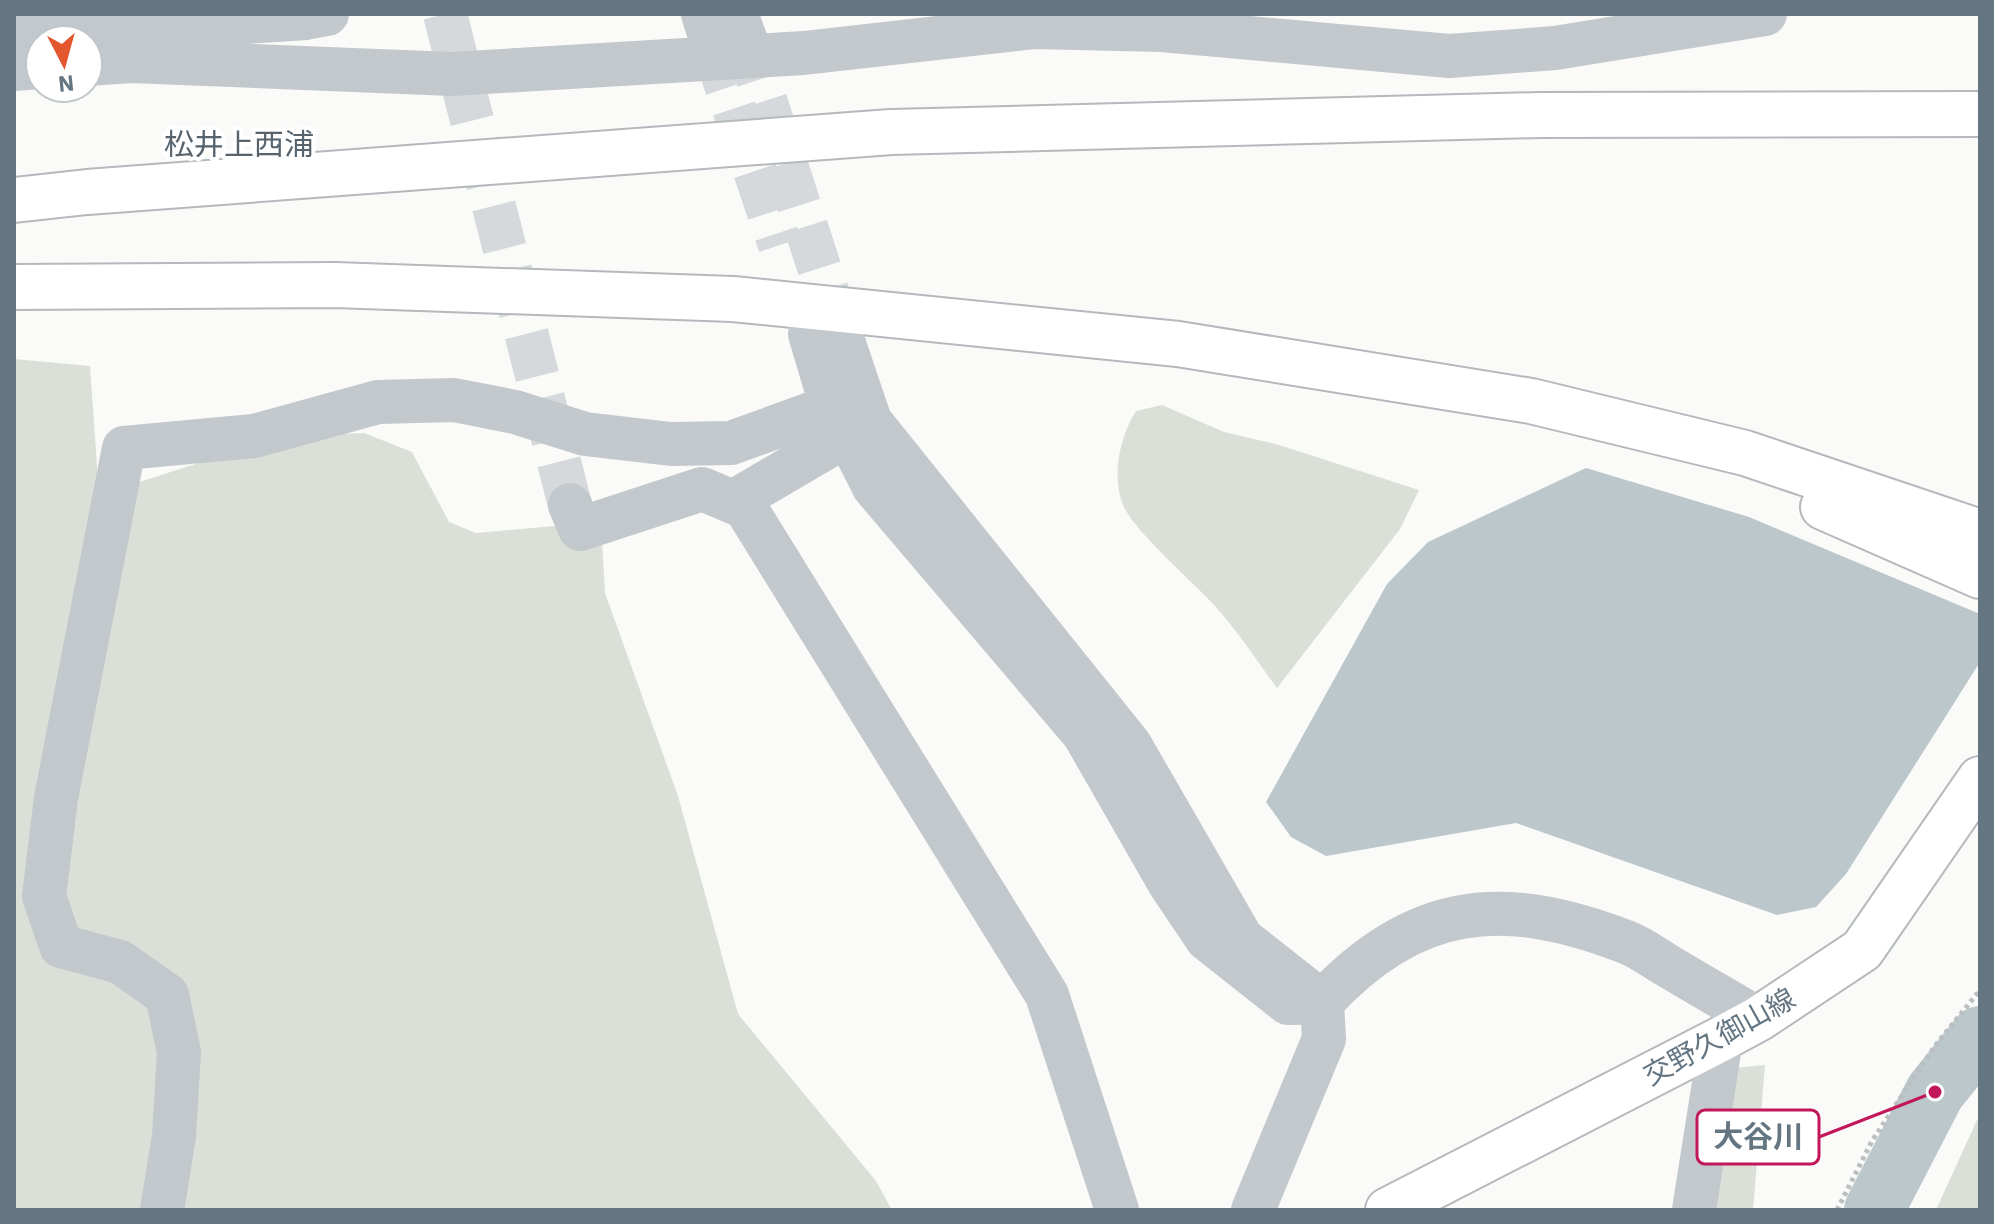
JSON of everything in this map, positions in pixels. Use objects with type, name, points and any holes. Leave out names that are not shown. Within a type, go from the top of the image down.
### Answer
[{"type":"main road","points":[[14,200],[891,132],[1540,115],[1980,114]]},
{"type":"main road","points":[[1540,115],[1980,130]]},
{"type":"main road","points":[[14,287],[335,285],[733,299],[1178,344],[1531,401],[1745,453],[1980,532]]},
{"type":"main road","points":[[1531,401],[1846,516],[1980,576]]},
{"type":"main road","name":"交野久御山線","points":[[1388,1210],[1739,1029],[1862,950],[1980,779]]},
{"type":"street","points":[[14,37],[306,18],[327,14]]},
{"type":"street","points":[[104,63],[131,61],[452,74],[804,53],[1034,27],[1162,30],[1449,56],[1555,48],[1765,14]]},
{"type":"street","points":[[825,333],[870,421],[1130,745],[1242,939],[1322,1002],[1288,1003],[1207,939],[1170,884],[1084,734],[874,487],[840,420],[825,333]]},
{"type":"street","points":[[162,1210],[174,1136],[179,1052],[167,995],[120,962],[61,946],[44,896],[56,798],[124,448],[254,436],[378,402],[454,400],[515,412],[585,434],[671,444],[731,443],[840,420]]},
{"type":"street","points":[[733,502],[840,420]]},
{"type":"street","points":[[570,505],[580,529],[702,489],[745,507],[1047,995],[1117,1210]]},
{"type":"street","points":[[1253,1210],[1324,1039],[1322,1002],[1346,975],[1384,945],[1438,920],[1492,912],[1560,922],[1628,942],[1739,1029],[1694,1210]]},
{"type":"path","points":[[1837,1210],[1872,1141],[1935,1046],[1980,990]]},
{"type":"shaded area","points":[[14,359],[90,366],[99,495],[282,436],[364,433],[412,452],[449,522],[476,533],[554,526],[602,542],[605,593],[678,796],[738,1014],[876,1181],[892,1210],[14,1210]]},
{"type":"shaded area","points":[[1162,405],[1224,432],[1279,445],[1419,490],[1400,529],[1277,688],[1239,635],[1138,528],[1123,505],[1118,482],[1119,457],[1130,421],[1136,411]]},
{"type":"shaded area","points":[[1586,468],[1749,517],[1980,614],[1980,662],[1846,874],[1816,907],[1777,915],[1516,823],[1326,856],[1291,837],[1266,802],[1387,584],[1428,542]]},
{"type":"shaded area","points":[[1765,1065],[1753,1210],[1710,1210],[1734,1068]]},
{"type":"shaded area","points":[[1977,1120],[1980,1120],[1980,1210],[1936,1210]]},
{"type":"waterway","points":[[1874,1210],[1935,1092],[1980,1036]]},
{"type":"tunnel","points":[[445,14],[570,505]]},
{"type":"tunnel","points":[[745,38],[840,332]]},
{"type":"tunnel","points":[[713,46],[780,245]]},
{"type":"place","name":"大谷川","points":[[1935,1092]]},
{"type":"district","name":"松井上西浦","points":[[239,143]]}]
